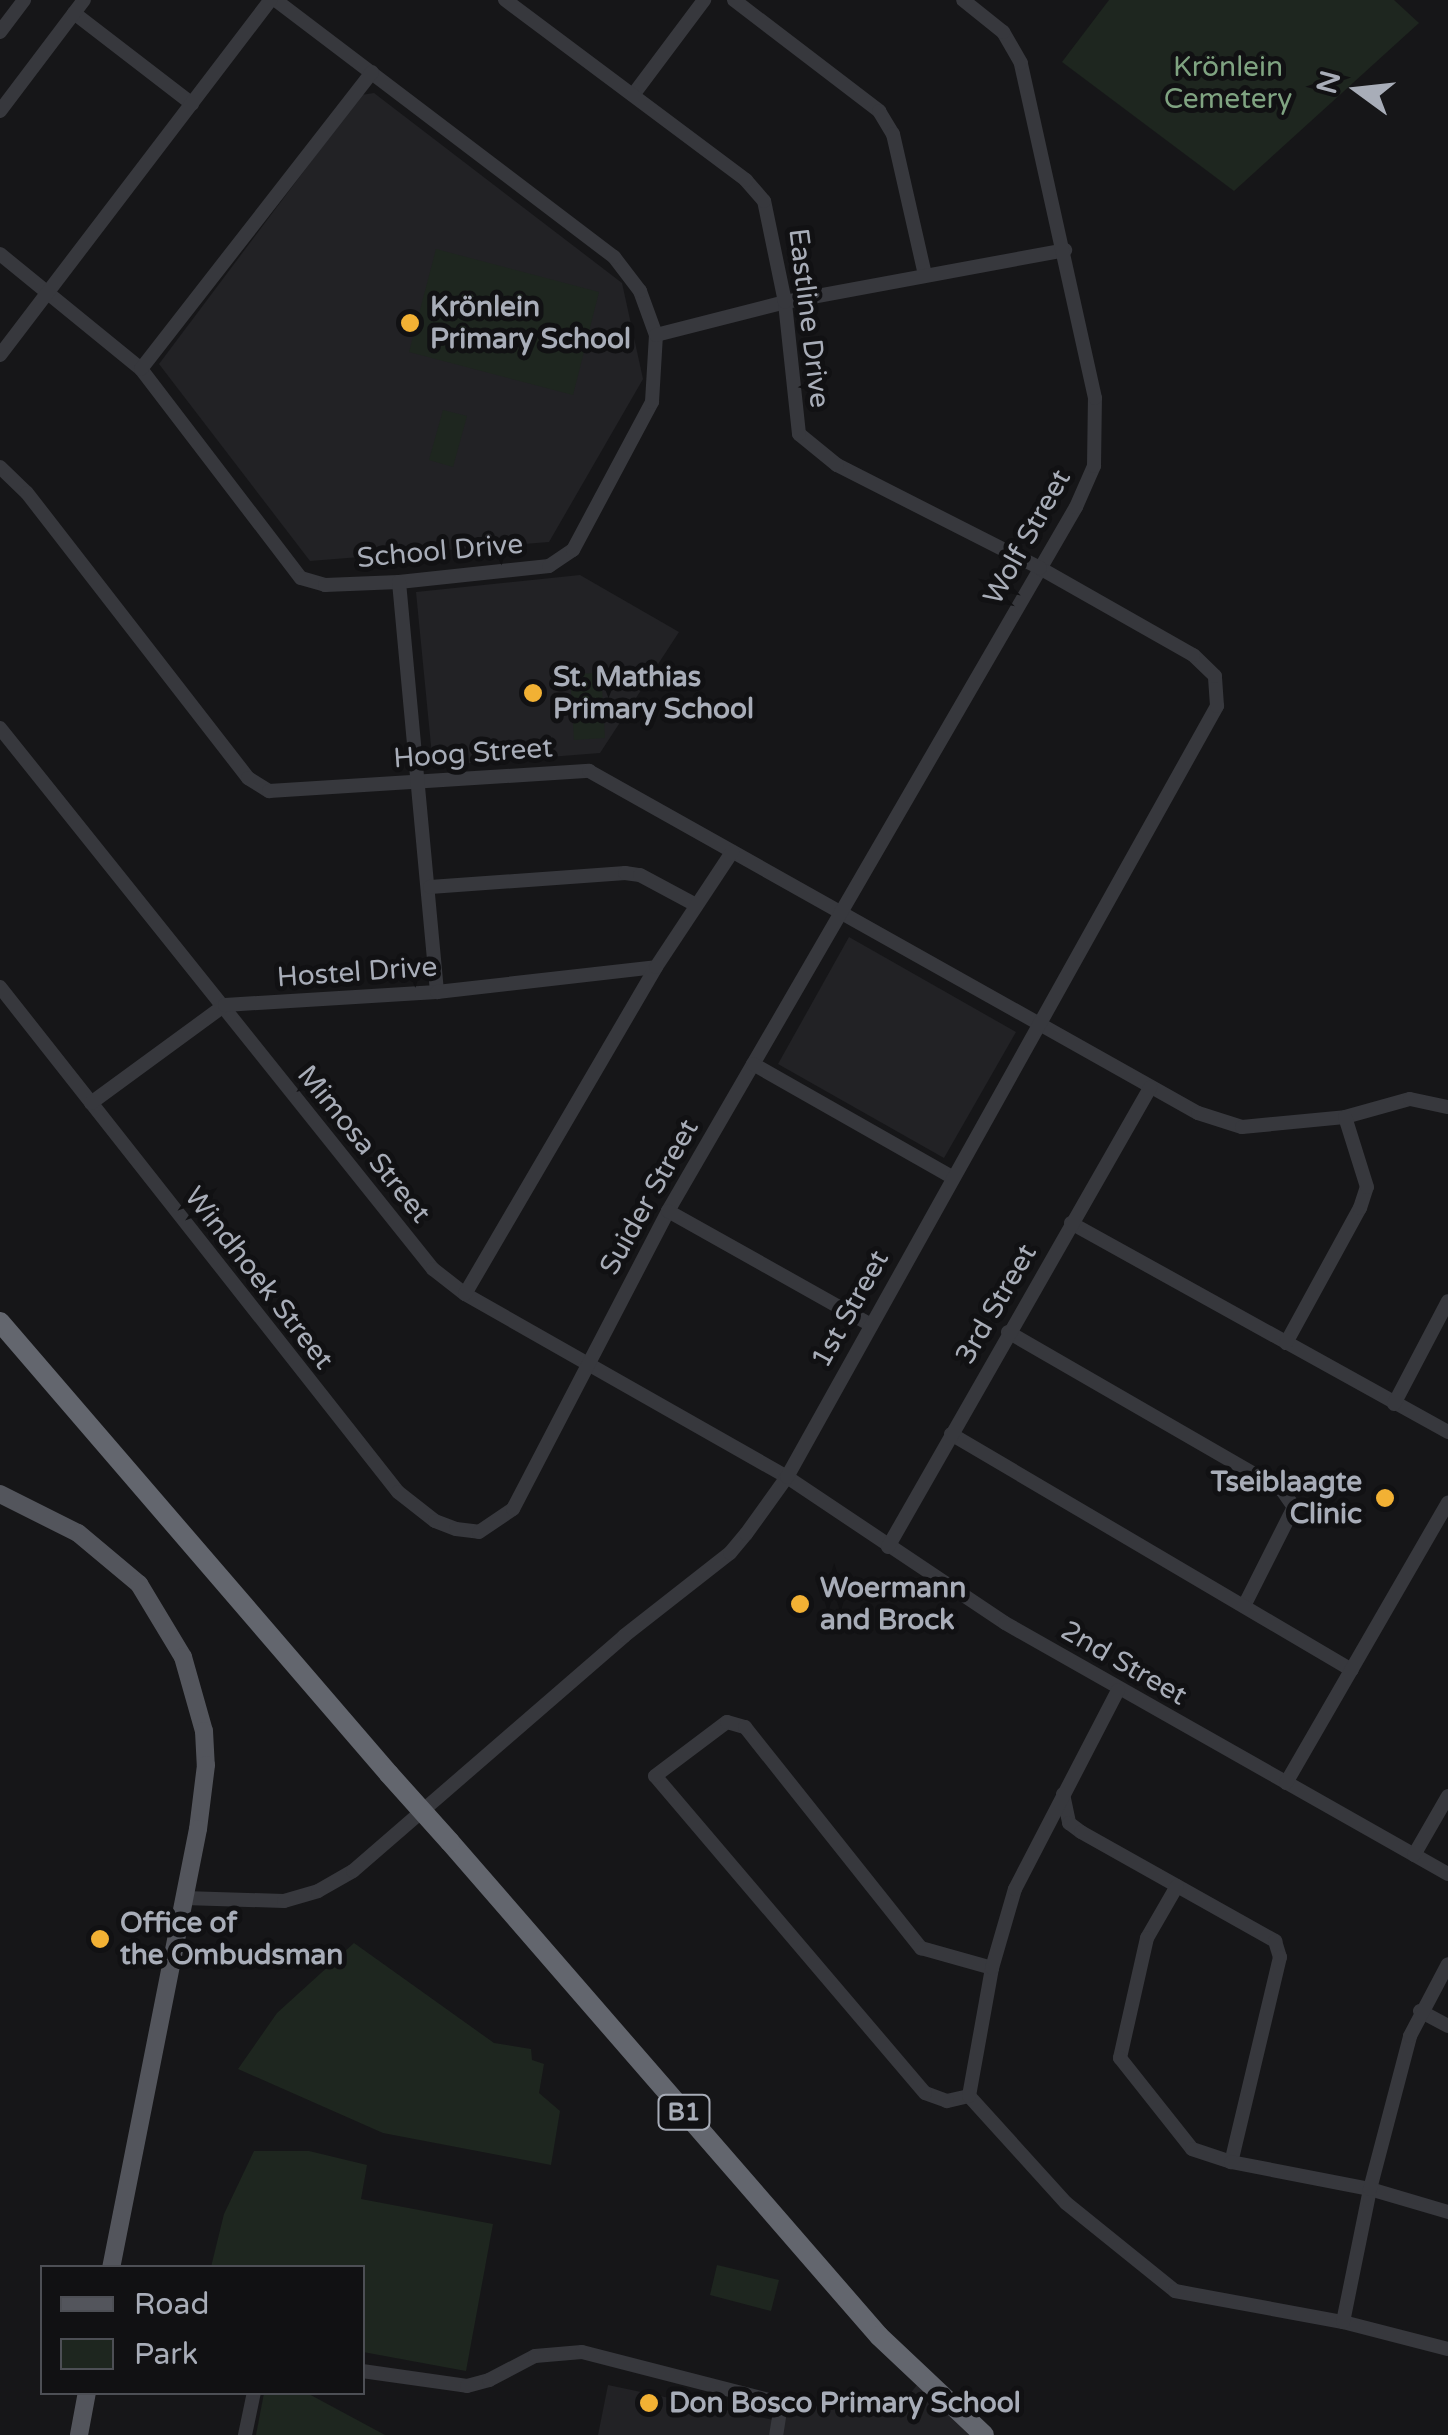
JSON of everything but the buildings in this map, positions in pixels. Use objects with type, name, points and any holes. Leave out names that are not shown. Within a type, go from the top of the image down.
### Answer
[{"type":"highway","name":"B1","points":[[2,1327],[879,2336],[984,2435]]},
{"type":"main road","points":[[0,1494],[61,1523],[108,1555],[139,1584],[183,1657],[204,1732],[206,1766],[184,1898],[112,2265]]},
{"type":"main road","points":[[79,2435],[86,2395]]},
{"type":"street","points":[[0,32],[24,0]]},
{"type":"street","points":[[0,354],[273,0]]},
{"type":"street","name":"School Drive","points":[[0,254],[141,368],[301,578],[325,585],[399,582],[548,566],[574,550],[652,402],[656,334],[640,291],[614,256],[273,0]]},
{"type":"street","name":"Eastline Drive","points":[[505,0],[746,180],[764,201],[785,302],[799,434],[837,465],[1040,568]]},
{"type":"street","points":[[633,95],[704,0]]},
{"type":"street","points":[[734,0],[880,111],[893,134],[925,274]]},
{"type":"street","name":"Wolf Street","points":[[837,914],[1040,568],[1094,466],[1095,398],[1021,63],[1004,32],[963,0]]},
{"type":"street","points":[[0,111],[79,6],[192,104]]},
{"type":"street","points":[[141,368],[372,72]]},
{"type":"street","points":[[656,334],[785,302],[1065,250]]},
{"type":"street","name":"Hoog Street","points":[[0,467],[27,493],[256,785],[278,793],[588,772],[1198,1113],[1242,1127],[1345,1117],[1410,1099],[1448,1107]]},
{"type":"street","name":"1st Street","points":[[184,1898],[284,1900],[318,1891],[353,1871],[629,1632],[730,1553],[787,1477],[1217,706],[1215,676],[1194,656],[1040,568]]},
{"type":"street","points":[[399,582],[437,992]]},
{"type":"street","name":"Mimosa Street","points":[[0,728],[433,1269],[465,1294],[787,1477]]},
{"type":"street","points":[[465,1294],[656,967],[732,852]]},
{"type":"street","points":[[430,887],[625,872],[640,875],[696,905]]},
{"type":"street","name":"Suider Street","points":[[513,1509],[587,1360],[668,1211],[837,914]]},
{"type":"street","name":"Hostel Drive","points":[[225,1006],[437,992],[656,967]]},
{"type":"street","name":"Windhoek Street","points":[[0,986],[398,1492],[436,1521],[456,1529],[479,1532],[513,1509]]},
{"type":"street","points":[[92,1104],[225,1006]]},
{"type":"street","points":[[753,1064],[952,1177]]},
{"type":"street","name":"3rd Street","points":[[888,1547],[1150,1088]]},
{"type":"street","points":[[1286,1343],[1360,1208],[1367,1187],[1345,1117]]},
{"type":"street","points":[[668,1211],[869,1324]]},
{"type":"street","points":[[1071,1223],[1448,1432]]},
{"type":"street","points":[[1394,1404],[1448,1302]]},
{"type":"street","points":[[1008,1332],[1282,1490],[1294,1508],[1244,1606]]},
{"type":"street","points":[[951,1434],[1352,1670]]},
{"type":"street","name":"2nd Street","points":[[787,1477],[888,1547],[1118,1690],[1448,1874]]},
{"type":"street","points":[[1286,1783],[1448,1502]]},
{"type":"street","points":[[969,2096],[992,1968],[1014,1889],[1118,1690]]},
{"type":"street","points":[[969,2096],[947,2101],[924,2093],[655,1776],[726,1722],[745,1726],[922,1948],[992,1968]]},
{"type":"street","points":[[1063,1794],[1069,1823],[1275,1941],[1280,1956],[1231,2162]]},
{"type":"street","points":[[1414,1855],[1448,1796]]},
{"type":"street","points":[[1177,1886],[1147,1938],[1120,2058],[1192,2149],[1231,2162],[1370,2189],[1448,2212]]},
{"type":"street","points":[[1343,2322],[1370,2189],[1420,2011],[1448,1964]]},
{"type":"street","points":[[1420,2011],[1448,2026]]},
{"type":"street","points":[[969,2096],[1066,2203],[1175,2291],[1343,2322],[1448,2350]]},
{"type":"street","points":[[365,2371],[468,2386],[489,2380],[535,2356],[582,2352],[773,2401],[780,2410],[776,2435]]},
{"type":"street","points":[[244,2435],[253,2395]]},
{"type":"shaded area","name":"Krönlein Primary School","points":[[374,93],[622,283],[643,379],[549,542],[310,561],[159,364],[361,95]]},
{"type":"shaded area","name":"St. Mathias Primary School","points":[[580,575],[679,632],[600,753],[433,766],[416,592]]},
{"type":"shaded area","points":[[849,937],[1016,1032],[944,1158],[778,1064]]},
{"type":"shaded area","points":[[921,2380],[984,2435],[598,2435],[608,2385],[778,2421],[773,2401],[805,2408],[835,2403],[870,2408],[889,2396],[909,2395]]},
{"type":"green space","name":"Krönlein Cemetery","points":[[1109,0],[1394,0],[1419,23],[1234,191],[1062,62]]},
{"type":"green space","points":[[436,249],[599,292],[573,395],[409,352]]},
{"type":"green space","points":[[443,410],[467,416],[453,467],[429,460]]},
{"type":"green space","points":[[601,673],[605,738],[574,740],[570,674]]},
{"type":"green space","points":[[354,1943],[494,2043],[531,2049],[532,2060],[544,2064],[539,2093],[560,2111],[551,2165],[383,2133],[238,2069],[277,2013]]},
{"type":"green space","points":[[254,2151],[309,2151],[367,2165],[361,2199],[493,2224],[466,2371],[365,2352],[365,2265],[211,2265],[224,2214]]},
{"type":"green space","points":[[717,2265],[779,2280],[771,2311],[710,2295]]},
{"type":"green space","points":[[264,2395],[311,2395],[385,2435],[256,2435]]},
{"type":"place","name":"Krönlein Primary School","points":[[410,323]]},
{"type":"place","name":"St. Mathias Primary School","points":[[533,693]]},
{"type":"place","name":"Tseiblaagte Clinic","points":[[1385,1498]]},
{"type":"place","name":"Woermann and Brock","points":[[800,1604]]},
{"type":"place","name":"Office of the Ombudsman","points":[[100,1939]]},
{"type":"place","name":"Don Bosco Primary School","points":[[649,2403]]}]
